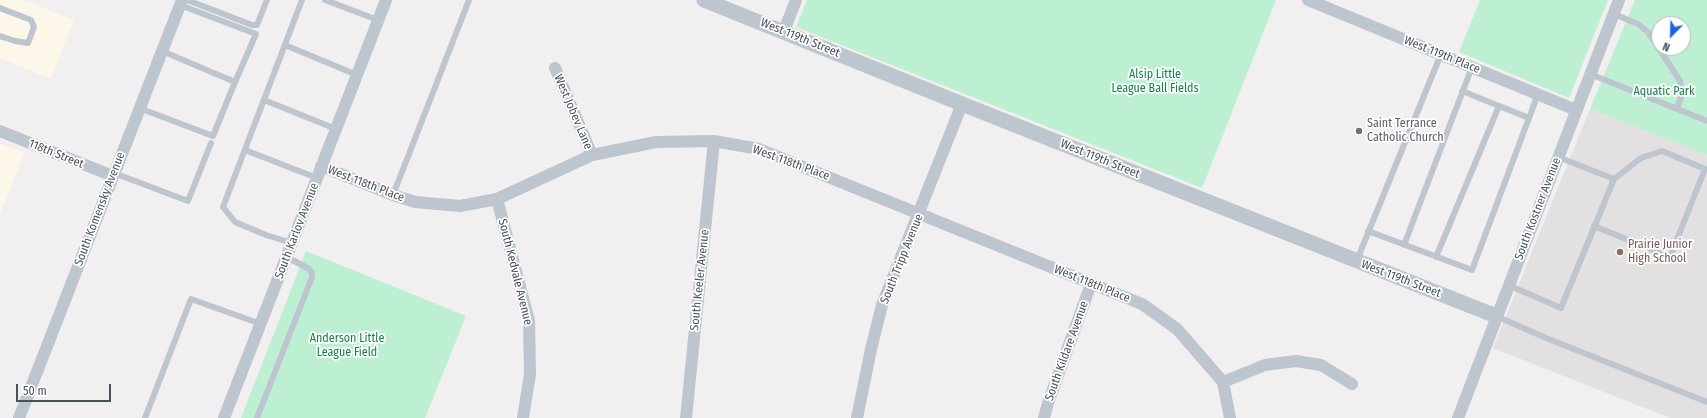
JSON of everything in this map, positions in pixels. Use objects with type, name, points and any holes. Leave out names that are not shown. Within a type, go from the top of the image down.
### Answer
[{"type":"street","name":"South Karlov Avenue","points":[[224,418],[386,0]]},
{"type":"street","name":"West 119th Street","points":[[704,0],[1356,262],[1496,316]]},
{"type":"street","points":[[784,31],[796,0]]},
{"type":"street","name":"West 119th Place","points":[[1308,0],[1576,110]]},
{"type":"street","name":"South Kostner Avenue","points":[[1458,418],[1496,316],[1619,0]]},
{"type":"street","name":"South Komensky Avenue","points":[[19,418],[162,51],[183,2]]},
{"type":"street","name":"West Jobev Lane","points":[[555,68],[592,155]]},
{"type":"street","name":"South Tripp Avenue","points":[[857,418],[871,349],[882,305],[920,214],[962,104]]},
{"type":"street","name":"118th Street","points":[[0,131],[114,175]]},
{"type":"street","name":"West 118th Place","points":[[319,172],[415,202],[460,206],[497,199],[592,155],[656,142],[714,141],[759,149],[1142,304],[1177,329],[1223,382]]},
{"type":"street","name":"South Keeler Avenue","points":[[686,418],[714,141]]},
{"type":"street","name":"South Kedvale Avenue","points":[[497,199],[529,321],[530,374],[523,418]]},
{"type":"street","name":"South Kildare Avenue","points":[[1044,418],[1048,403],[1092,284]]},
{"type":"street","points":[[1230,418],[1223,382],[1265,365],[1296,361],[1321,365],[1352,384]]},
{"type":"lane","points":[[183,2],[252,25],[257,25],[267,0]]},
{"type":"lane","points":[[292,243],[266,235],[235,222],[224,207],[302,0]]},
{"type":"lane","points":[[325,0],[378,20]]},
{"type":"lane","points":[[393,195],[469,0]]},
{"type":"lane","points":[[140,108],[212,136],[256,34],[183,2]]},
{"type":"lane","points":[[0,8],[31,20],[34,27],[28,43],[15,41],[0,36]]},
{"type":"lane","points":[[1614,14],[1638,24],[1648,32],[1680,81],[1682,94],[1677,109]]},
{"type":"lane","points":[[285,45],[357,75]]},
{"type":"lane","points":[[162,51],[235,82]]},
{"type":"lane","points":[[1356,262],[1441,54]]},
{"type":"lane","points":[[1404,245],[1472,67]]},
{"type":"lane","points":[[1590,74],[1707,121]]},
{"type":"lane","points":[[1462,92],[1529,118]]},
{"type":"lane","points":[[1368,231],[1472,270],[1538,94]]},
{"type":"lane","points":[[264,100],[336,129]]},
{"type":"lane","points":[[1436,257],[1499,106]]},
{"type":"lane","points":[[114,175],[188,201],[211,143]]},
{"type":"lane","points":[[245,150],[319,172]]},
{"type":"lane","points":[[1508,285],[1561,308],[1594,226],[1614,179],[1642,158],[1662,151],[1705,169],[1670,257],[1594,226]]},
{"type":"lane","points":[[1558,157],[1614,179]]},
{"type":"lane","points":[[257,418],[312,277],[312,272],[309,269],[287,257]]},
{"type":"lane","points":[[145,418],[191,299],[261,324]]},
{"type":"lane","points":[[1496,316],[1546,338],[1707,402]]},
{"type":"shaded area","points":[[0,0],[23,0],[74,20],[51,79],[0,58]]},
{"type":"shaded area","name":"Prairie Junior High School","points":[[1590,109],[1707,155],[1707,418],[1670,418],[1493,348]]},
{"type":"shaded area","points":[[0,144],[25,152],[0,215]]},
{"type":"green space","name":"Alsip Little League Ball Fields","points":[[807,0],[1276,0],[1202,188],[796,27]]},
{"type":"green space","points":[[1480,0],[1608,0],[1569,98],[1459,52]]},
{"type":"green space","name":"Aquatic Park","points":[[1635,0],[1707,0],[1707,155],[1590,109]]},
{"type":"green space","name":"Anderson Little League Field","points":[[306,251],[466,316],[425,418],[241,418]]},
{"type":"place","name":"Saint Terrance Catholic Church","points":[[1359,131]]},
{"type":"place","name":"Prairie Junior High School","points":[[1620,252]]}]
